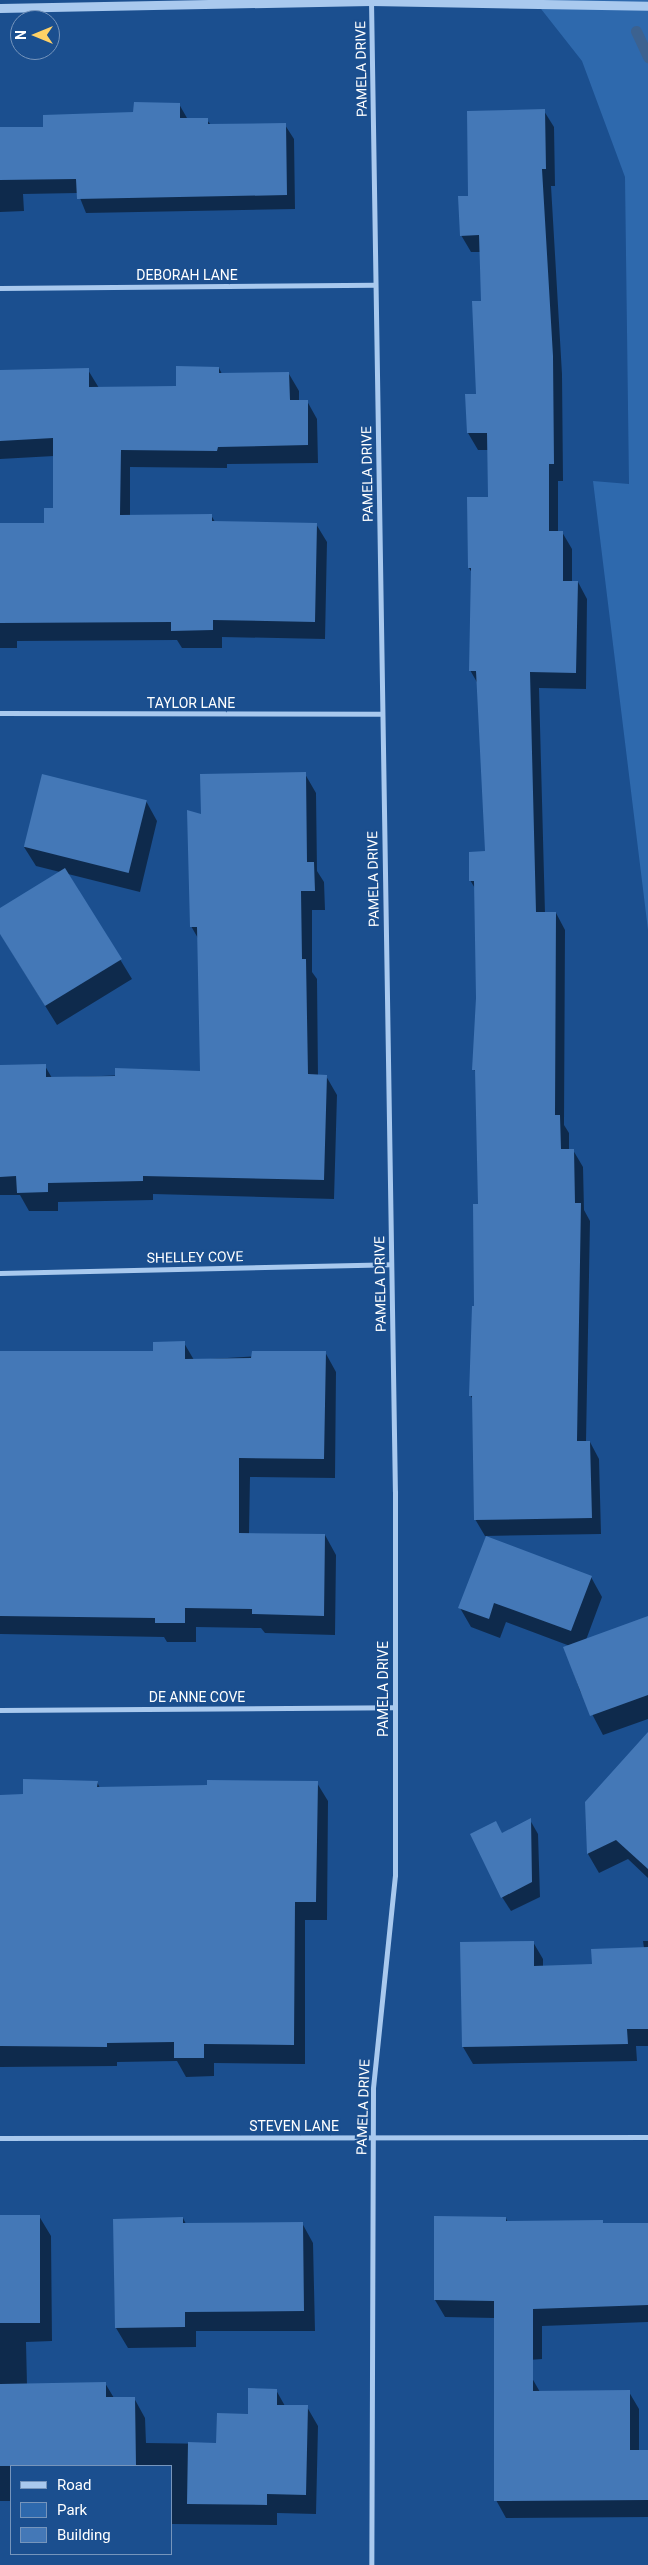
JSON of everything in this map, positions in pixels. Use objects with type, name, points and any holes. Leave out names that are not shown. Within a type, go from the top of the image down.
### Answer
[{"type":"street","points":[[0,8],[371,1],[648,6]]},
{"type":"street","name":"PAMELA DRIVE","points":[[371,1],[391,1264],[395,1707],[395,1875],[373,2089],[371,2565]]},
{"type":"street","name":"DEBORAH LANE","points":[[0,288],[375,285]]},
{"type":"street","name":"TAYLOR LANE","points":[[0,713],[382,714]]},
{"type":"street","name":"SHELLEY COVE","points":[[0,1273],[391,1264]]},
{"type":"street","name":"DE ANNE COVE","points":[[0,1710],[395,1707]]},
{"type":"street","name":"STEVEN LANE","points":[[0,2138],[648,2137]]},
{"type":"green space","points":[[534,0],[648,0],[648,930],[593,481],[629,484],[625,177],[582,61]]},
{"type":"building","points":[[134,102],[180,103],[180,118],[208,118],[208,124],[286,123],[287,195],[77,199],[76,179],[0,180],[0,127],[43,127],[43,115],[133,112]]},
{"type":"building","points":[[545,109],[546,169],[542,169],[553,356],[554,464],[549,464],[549,531],[563,531],[563,581],[578,581],[576,673],[530,672],[536,912],[556,912],[555,1115],[560,1115],[561,1149],[574,1149],[575,1203],[581,1203],[577,1441],[590,1441],[592,1518],[474,1520],[472,1396],[469,1396],[472,1306],[474,1306],[473,1204],[478,1204],[475,1070],[472,1070],[476,998],[474,881],[469,881],[469,852],[485,851],[476,671],[469,671],[471,568],[468,568],[467,497],[488,497],[487,433],[467,433],[465,394],[476,394],[472,301],[481,301],[479,235],[460,236],[458,196],[468,196],[467,111]]},
{"type":"building","points":[[176,366],[219,367],[219,373],[289,372],[290,400],[308,400],[308,445],[218,447],[217,451],[121,450],[120,515],[212,514],[212,521],[317,523],[315,622],[213,620],[213,630],[171,631],[171,622],[0,623],[0,523],[44,523],[44,508],[53,508],[53,438],[0,441],[0,370],[89,368],[89,387],[176,386]]},
{"type":"building","points":[[306,772],[307,862],[314,862],[315,891],[301,891],[302,959],[306,959],[308,1074],[327,1075],[324,1180],[143,1176],[143,1181],[48,1183],[48,1192],[17,1193],[16,1176],[0,1177],[0,1065],[46,1064],[46,1077],[115,1076],[115,1068],[200,1071],[197,927],[190,927],[187,810],[201,814],[200,774]]},
{"type":"building","points":[[42,774],[147,800],[129,873],[24,847]]},
{"type":"building","points":[[65,868],[122,959],[45,1006],[0,934],[0,908]]},
{"type":"building","points":[[185,1341],[185,1359],[251,1358],[252,1351],[326,1351],[324,1459],[239,1458],[239,1533],[325,1534],[324,1616],[252,1614],[252,1609],[185,1608],[185,1623],[155,1623],[155,1618],[0,1616],[0,1351],[153,1351],[153,1342]]},
{"type":"building","points":[[486,1536],[592,1576],[571,1631],[494,1603],[489,1619],[458,1608]]},
{"type":"building","points":[[648,1616],[648,1695],[590,1716],[563,1647]]},
{"type":"building","points":[[648,1732],[648,1869],[616,1840],[587,1854],[585,1802]]},
{"type":"building","points":[[23,1779],[98,1781],[97,1787],[207,1785],[207,1780],[318,1781],[316,1902],[295,1902],[294,2045],[204,2044],[204,2058],[174,2058],[174,2042],[107,2043],[107,2047],[0,2046],[0,1795],[23,1794]]},
{"type":"building","points":[[531,1818],[532,1882],[501,1898],[470,1834],[496,1821],[502,1833]]},
{"type":"building","points":[[534,1941],[534,1966],[592,1964],[591,1949],[648,1947],[648,2029],[627,2029],[628,2044],[462,2047],[460,1942]]},
{"type":"building","points":[[0,2215],[40,2215],[40,2323],[0,2323]]},
{"type":"building","points":[[434,2216],[506,2217],[506,2221],[603,2220],[603,2223],[648,2223],[648,2305],[533,2309],[533,2391],[630,2390],[630,2450],[648,2450],[648,2500],[494,2501],[494,2301],[434,2300]]},
{"type":"building","points":[[183,2217],[183,2223],[303,2222],[304,2311],[185,2312],[185,2327],[115,2328],[113,2219]]},
{"type":"building","points":[[106,2382],[106,2397],[135,2397],[136,2465],[0,2466],[0,2384]]},
{"type":"building","points":[[248,2388],[277,2389],[277,2405],[308,2405],[306,2495],[267,2494],[267,2505],[187,2504],[188,2442],[216,2443],[217,2413],[248,2414]]},
{"type":"waterway","points":[[636,31],[648,57]]}]
